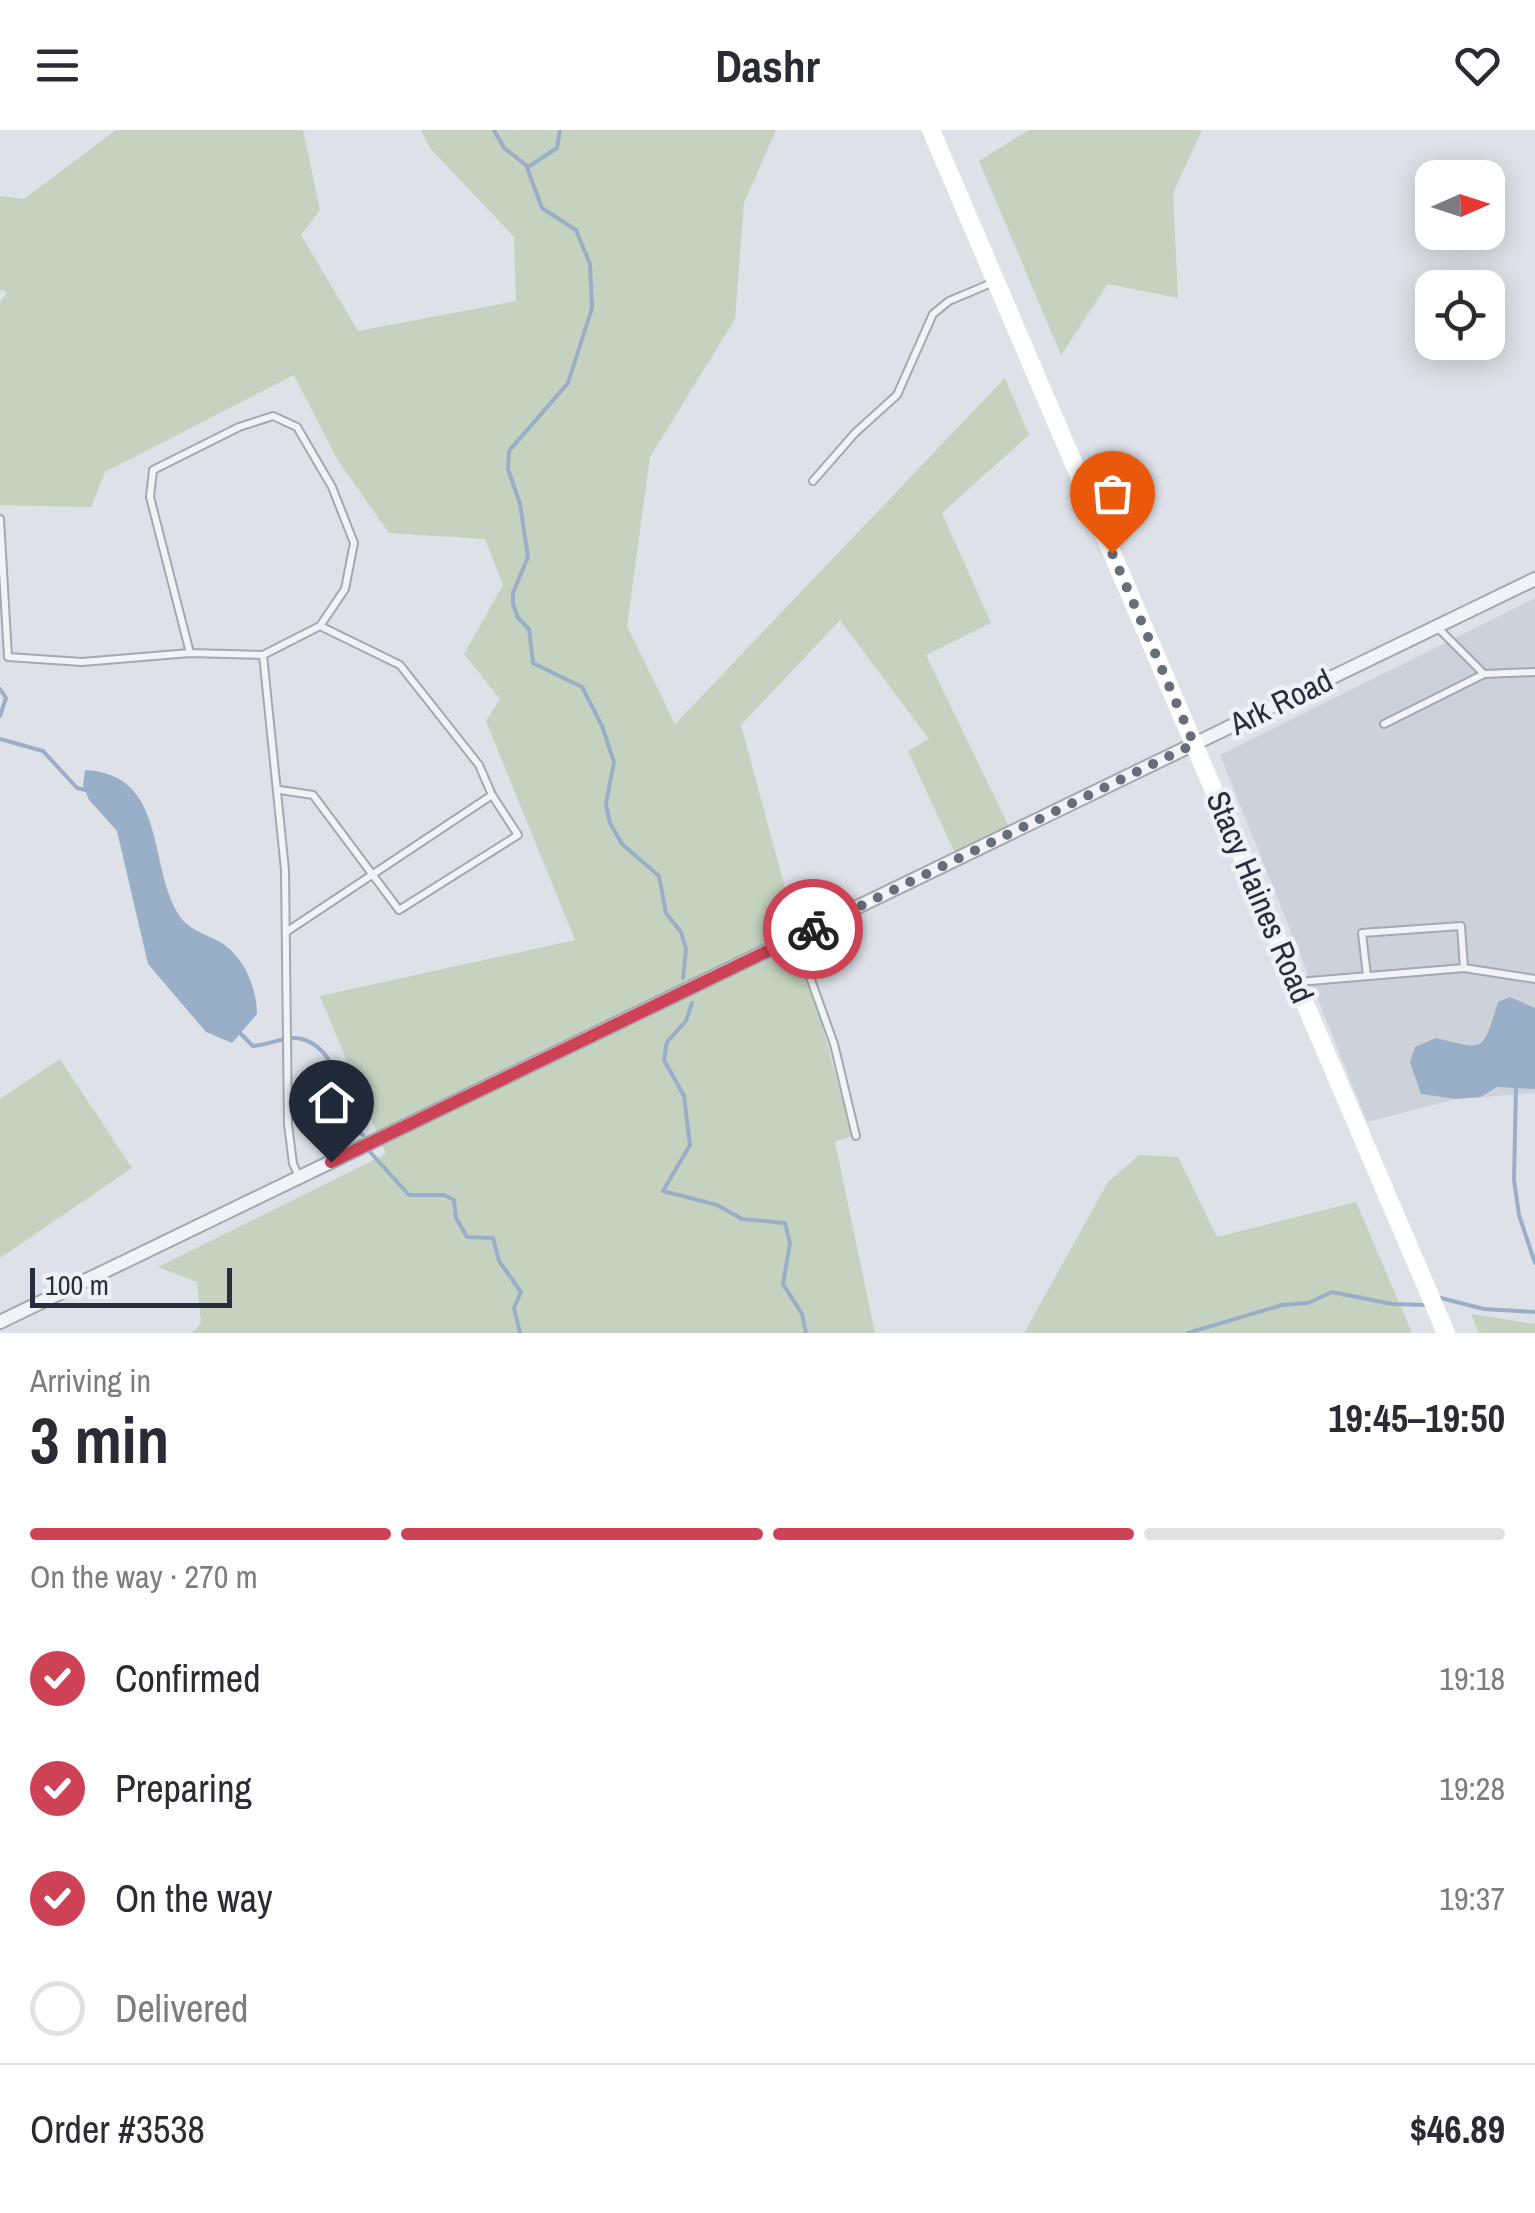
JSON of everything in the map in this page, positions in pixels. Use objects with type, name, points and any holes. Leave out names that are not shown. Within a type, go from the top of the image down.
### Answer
[{"type":"street","name":"Stacy Haines Road","points":[[930,130],[1446,1333]]},
{"type":"street","name":"Ark Road","points":[[0,1322],[1535,579]]},
{"type":"lane","points":[[814,480],[855,433],[897,395],[912,370],[927,323],[940,307],[995,282]]},
{"type":"lane","points":[[0,519],[8,657],[82,662],[190,653],[263,655],[320,626],[345,590],[354,543],[332,487],[297,427],[273,416],[239,427],[153,470],[150,497],[190,653]]},
{"type":"lane","points":[[280,790],[313,794],[399,910],[518,835],[492,795],[479,765],[400,665],[320,626]]},
{"type":"lane","points":[[1437,626],[1484,674]]},
{"type":"lane","points":[[263,655],[280,790],[288,1096],[292,1164],[300,1177]]},
{"type":"lane","points":[[1384,724],[1484,674],[1535,672]]},
{"type":"lane","points":[[286,932],[492,795]]},
{"type":"lane","points":[[1367,976],[1362,933],[1461,926],[1464,968]]},
{"type":"lane","points":[[795,937],[834,1044],[856,1136]]},
{"type":"lane","points":[[1296,982],[1464,968],[1535,979]]},
{"type":"shaded area","points":[[1535,598],[1535,1093],[1456,1099],[1367,1122],[1220,755]]},
{"type":"green space","points":[[116,130],[303,130],[320,210],[301,235],[358,331],[516,301],[514,237],[430,148],[421,130],[776,130],[744,203],[735,319],[650,457],[627,626],[675,724],[1005,378],[1029,435],[942,513],[991,623],[926,655],[1012,833],[958,860],[908,751],[929,739],[840,620],[741,725],[852,1136],[835,1142],[875,1333],[192,1333],[201,1323],[197,1282],[158,1267],[386,1154],[320,996],[575,940],[486,721],[500,699],[464,654],[503,585],[485,539],[389,533],[337,459],[294,375],[105,472],[91,507],[0,505],[0,302],[7,292],[0,290],[0,196],[24,199]]},
{"type":"green space","points":[[1029,130],[1202,130],[1173,193],[1178,298],[1108,284],[1061,355],[979,161]]},
{"type":"green space","points":[[60,1059],[132,1168],[0,1258],[0,1099]]},
{"type":"green space","points":[[1139,1155],[1178,1157],[1217,1237],[1356,1202],[1412,1333],[1024,1333],[1108,1182]]},
{"type":"green space","points":[[1471,1314],[1535,1324],[1535,1333],[1479,1333]]},
{"type":"water","points":[[85,770],[111,775],[129,787],[142,803],[177,912],[191,927],[228,948],[247,974],[257,1014],[232,1043],[206,1032],[148,964],[117,831],[89,800],[83,785]]},
{"type":"water","points":[[1510,997],[1535,1008],[1535,1089],[1497,1087],[1481,1097],[1456,1099],[1421,1094],[1410,1062],[1415,1047],[1436,1038],[1465,1045],[1480,1044],[1489,1031],[1498,1002]]},
{"type":"waterway","points":[[494,130],[504,148],[526,165],[542,208],[576,230],[590,264],[592,308],[568,383],[509,451],[508,469],[520,504],[528,557],[513,593],[513,604],[518,618],[529,629],[533,663],[582,687],[602,726],[614,762],[606,804],[610,823],[622,844],[659,876],[666,913],[681,932],[686,949],[683,978]]},
{"type":"waterway","points":[[528,167],[557,148],[560,130]]},
{"type":"waterway","points":[[0,689],[6,698],[0,716]]},
{"type":"waterway","points":[[0,739],[43,751],[77,788],[86,790]]},
{"type":"waterway","points":[[692,1003],[686,1021],[667,1042],[664,1060],[684,1096],[690,1145],[663,1191],[717,1205],[742,1219],[785,1223],[790,1243],[783,1284],[802,1314],[806,1333]]},
{"type":"waterway","points":[[241,1034],[253,1046],[297,1038],[314,1044],[331,1064],[356,1130],[363,1135]]},
{"type":"waterway","points":[[1516,1087],[1514,1180],[1519,1215],[1535,1263]]},
{"type":"waterway","points":[[370,1152],[409,1195],[444,1195],[454,1200],[456,1218],[467,1237],[493,1238],[499,1261],[521,1292],[514,1308],[520,1333]]},
{"type":"waterway","points":[[1188,1333],[1282,1305],[1308,1303],[1332,1292],[1392,1304],[1425,1305]]},
{"type":"waterway","points":[[1441,1298],[1484,1309],[1535,1312]]},
{"type":"way so far","points":[[813,929],[1194,744],[1112,553]]},
{"type":"route","points":[[331,1162],[813,929]]}]
